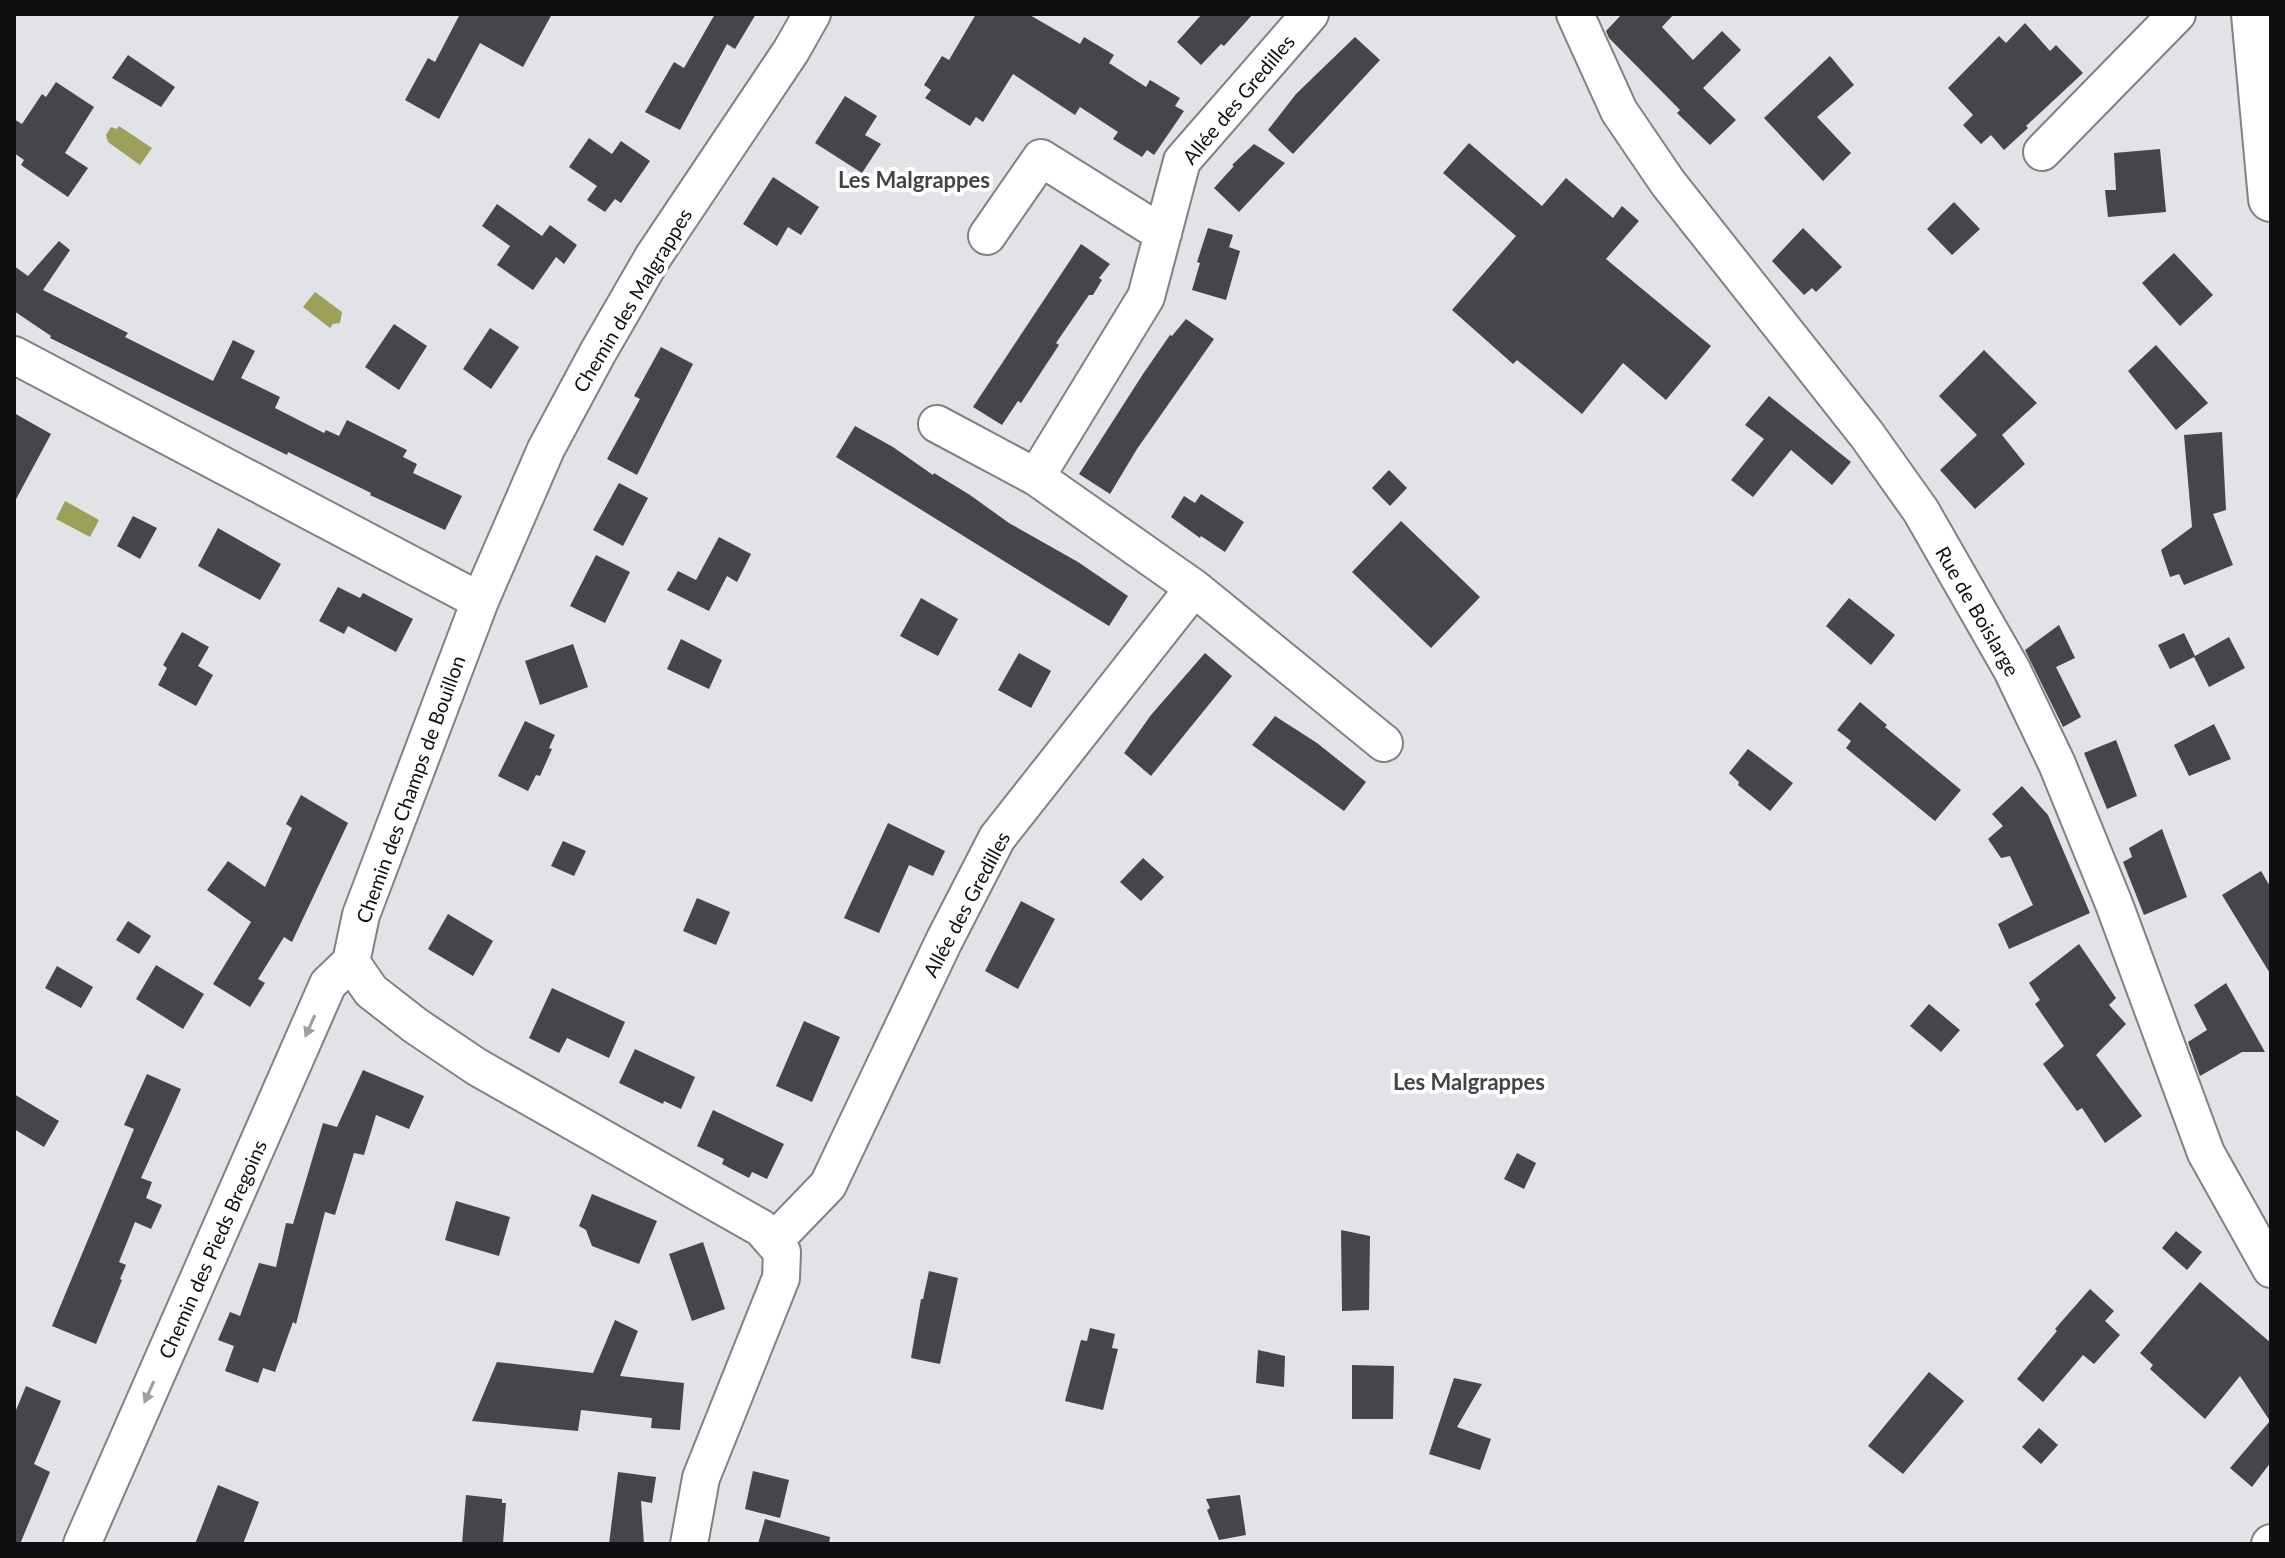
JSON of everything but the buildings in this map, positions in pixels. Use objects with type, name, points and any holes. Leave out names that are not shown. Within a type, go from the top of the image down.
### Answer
[{"type":"main road","points":[[2254,14],[2271,199]]},
{"type":"street","name":"Chemin des Malgrappes","points":[[480,601],[546,449],[597,354],[653,257],[791,51],[812,14]]},
{"type":"street","name":"Allée des Gredilles","points":[[1036,477],[1146,297],[1182,161],[1310,14]]},
{"type":"street","name":"Rue de Boislarge","points":[[1575,14],[1619,111],[1668,183],[1867,435],[1912,499],[2012,670],[2057,764],[2114,904],[2206,1153],[2271,1269]]},
{"type":"street","points":[[2042,152],[2177,14]]},
{"type":"street","points":[[987,236],[1041,158],[1163,234]]},
{"type":"street","points":[[14,355],[480,601]]},
{"type":"street","points":[[937,424],[1036,477],[1194,588],[1384,743]]},
{"type":"street","name":"Allée des Gredilles","points":[[774,1241],[828,1185],[944,941],[997,838],[1194,588]]},
{"type":"street","name":"Chemin des Champs de Bouillon","points":[[351,962],[361,915],[480,601]]},
{"type":"street","points":[[351,962],[371,991],[416,1026],[477,1067],[761,1228],[782,1252],[781,1278],[701,1478],[689,1544]]},
{"type":"street","name":"Chemin des Pieds Bregoins","points":[[82,1544],[328,984],[351,962]]},
{"type":"shaded area","points":[[119,126],[152,148],[140,165],[108,142],[106,135],[111,127],[117,129]]},
{"type":"shaded area","points":[[315,292],[342,312],[340,323],[330,328],[303,307]]},
{"type":"shaded area","points":[[65,501],[99,520],[90,537],[56,519]]},
{"type":"district","name":"Les Malgrappes","points":[[914,179]]},
{"type":"district","name":"Les Malgrappes","points":[[1469,1081]]}]
